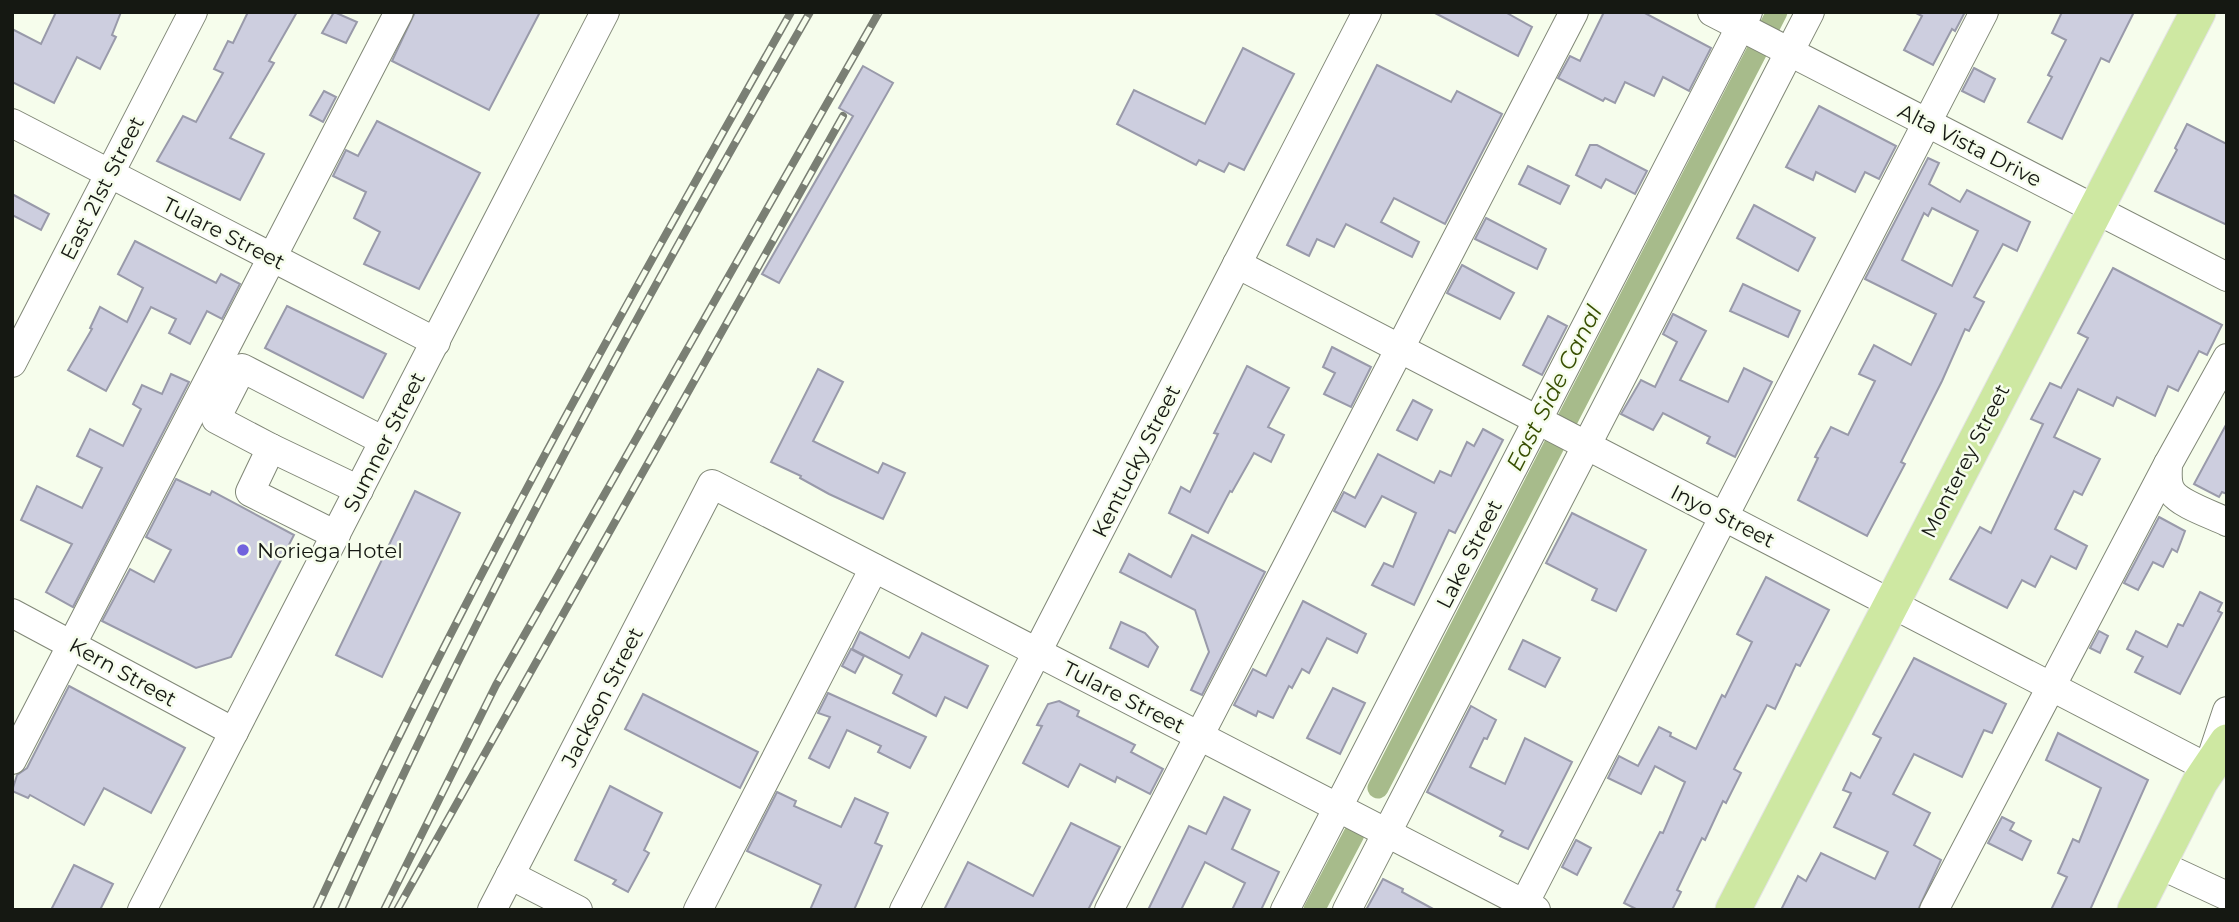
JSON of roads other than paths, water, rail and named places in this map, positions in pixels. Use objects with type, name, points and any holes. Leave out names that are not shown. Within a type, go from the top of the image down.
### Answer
[{"type":"main road","name":"Monterey Street","points":[[1733,910],[2198,12]]},
{"type":"main road","points":[[2135,910],[2217,755]]},
{"type":"street","name":"East 21st Street","points":[[12,363],[193,12]]},
{"type":"street","points":[[12,760],[399,12]]},
{"type":"street","name":"Sumner Street","points":[[142,910],[606,12]]},
{"type":"street","name":"Kentucky Street","points":[[904,910],[1367,12]]},
{"type":"street","points":[[1109,910],[1574,12]]},
{"type":"street","name":"Alta Vista Drive","points":[[1712,12],[1744,20],[1790,52],[2227,277]]},
{"type":"street","points":[[1347,910],[1810,12]]},
{"type":"street","points":[[1527,908],[1724,517],[1984,12]]},
{"type":"street","name":"Lake Street","points":[[1285,910],[1744,20]]},
{"type":"street","name":"Tulare Street","points":[[12,123],[436,342]]},
{"type":"street","name":"Inyo Street","points":[[1237,264],[2050,686],[2217,755]]},
{"type":"street","points":[[1934,910],[2050,686],[2227,358]]},
{"type":"street","points":[[359,490],[216,419],[242,368],[384,441]]},
{"type":"street","points":[[271,448],[250,492],[336,535]]},
{"type":"street","points":[[2168,464],[2168,481],[2172,492],[2182,500],[2227,522]]},
{"type":"street","name":"Tulare Street","points":[[712,484],[1338,807],[1527,908]]},
{"type":"street","name":"Jackson Street","points":[[492,910],[712,484]]},
{"type":"street","points":[[698,910],[874,568]]},
{"type":"street","name":"Kern Street","points":[[12,613],[234,732]]},
{"type":"street","points":[[2217,755],[2227,711]]},
{"type":"street","points":[[2158,864],[2227,897]]},
{"type":"street","points":[[510,874],[578,910]]},
{"type":"waterway","name":"East Side Canal","points":[[1378,788],[1777,12]]},
{"type":"waterway","name":"East Side Canal","points":[[1314,910],[1354,834]]},
{"type":"railway","points":[[316,910],[427,681],[544,456],[791,12]]},
{"type":"railway","points":[[341,910],[505,567],[624,343],[810,12]]},
{"type":"railway","points":[[384,910],[496,685],[879,12]]},
{"type":"railway","points":[[397,910],[843,116]]},
{"type":"place","name":"Noriega Hotel","points":[[243,550]]}]
